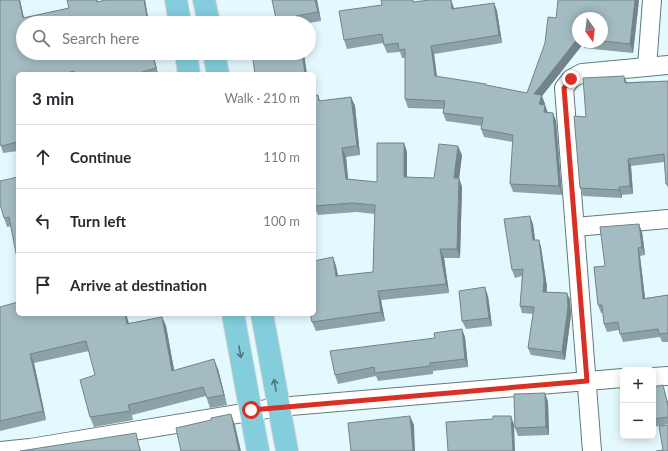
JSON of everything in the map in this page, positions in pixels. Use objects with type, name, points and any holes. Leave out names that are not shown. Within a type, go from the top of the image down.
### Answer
[{"type":"main road","points":[[176,0],[179,16]]},
{"type":"main road","points":[[204,0],[207,16]]},
{"type":"main road","points":[[187,60],[189,72]]},
{"type":"main road","points":[[215,60],[218,72]]},
{"type":"main road","points":[[233,316],[258,451]]},
{"type":"main road","points":[[262,316],[287,451]]},
{"type":"street","points":[[647,67],[652,0]]},
{"type":"street","points":[[592,451],[564,88],[571,79],[582,73],[668,65]]},
{"type":"street","points":[[575,227],[668,219]]},
{"type":"street","points":[[656,377],[668,376]]},
{"type":"street","points":[[0,451],[30,448],[251,410],[620,378]]},
{"type":"building","points":[[0,0],[19,0],[23,16],[16,16],[16,60],[154,60],[156,68],[143,72],[16,72],[16,142],[1,146]]},
{"type":"building","points":[[67,0],[96,0],[97,2],[106,0],[144,0],[147,16],[32,16],[69,8]]},
{"type":"building","points":[[272,0],[315,0],[318,12],[296,16],[275,16]]},
{"type":"building","points":[[381,0],[413,0],[413,2],[451,0],[452,9],[494,3],[499,35],[431,46],[435,76],[486,84],[527,93],[545,43],[548,17],[556,18],[558,0],[635,0],[630,44],[608,42],[608,12],[572,12],[572,46],[534,94],[542,95],[539,104],[545,105],[544,112],[553,113],[559,186],[510,184],[513,135],[481,129],[483,118],[443,113],[445,101],[405,99],[405,49],[399,50],[398,43],[384,45],[382,34],[344,40],[339,11],[382,5]]},
{"type":"building","points":[[253,60],[303,60],[305,72],[255,72]]},
{"type":"building","points":[[624,76],[625,83],[668,81],[668,184],[666,184],[664,154],[628,159],[630,186],[619,187],[619,190],[580,188],[574,116],[586,117],[583,78]]},
{"type":"building","points":[[318,95],[319,101],[351,97],[357,146],[342,148],[346,179],[377,182],[377,143],[404,143],[404,177],[434,178],[439,144],[458,146],[454,178],[459,178],[457,249],[440,249],[446,284],[378,291],[381,312],[312,322],[310,316],[316,316],[316,261],[333,257],[336,276],[373,272],[375,205],[352,203],[316,206],[316,96]]},
{"type":"building","points":[[16,177],[16,253],[9,217],[4,218],[0,204],[0,181]]},
{"type":"building","points":[[530,216],[533,240],[539,240],[544,280],[543,292],[567,293],[568,307],[562,352],[528,348],[534,307],[520,306],[523,269],[512,270],[504,219]]},
{"type":"building","points":[[639,224],[642,247],[638,248],[643,299],[668,295],[668,333],[659,334],[658,329],[620,334],[618,322],[604,324],[602,305],[598,305],[594,267],[605,266],[600,227]]},
{"type":"building","points":[[485,287],[489,318],[462,321],[459,291]]},
{"type":"building","points":[[16,303],[16,316],[125,316],[127,324],[162,317],[172,371],[214,359],[224,395],[207,398],[203,387],[128,405],[130,411],[90,417],[80,380],[95,375],[86,341],[30,354],[43,411],[0,421],[0,307]]},
{"type":"building","points":[[462,329],[465,359],[430,363],[430,366],[375,373],[374,367],[335,375],[330,351],[435,338],[434,333]]},
{"type":"building","points":[[663,385],[668,406],[668,417],[656,419],[656,386]]},
{"type":"building","points":[[545,393],[546,427],[515,428],[514,394]]},
{"type":"building","points":[[231,414],[239,451],[181,451],[176,428]]},
{"type":"building","points":[[410,416],[413,451],[351,451],[348,423]]},
{"type":"building","points":[[493,416],[511,416],[513,451],[448,451],[446,422],[493,419]]},
{"type":"building","points":[[668,425],[668,451],[656,451],[663,450],[659,426]]},
{"type":"building","points":[[136,433],[140,451],[20,451]]},
{"type":"route","points":[[251,410],[587,381],[564,88],[571,79]]}]
